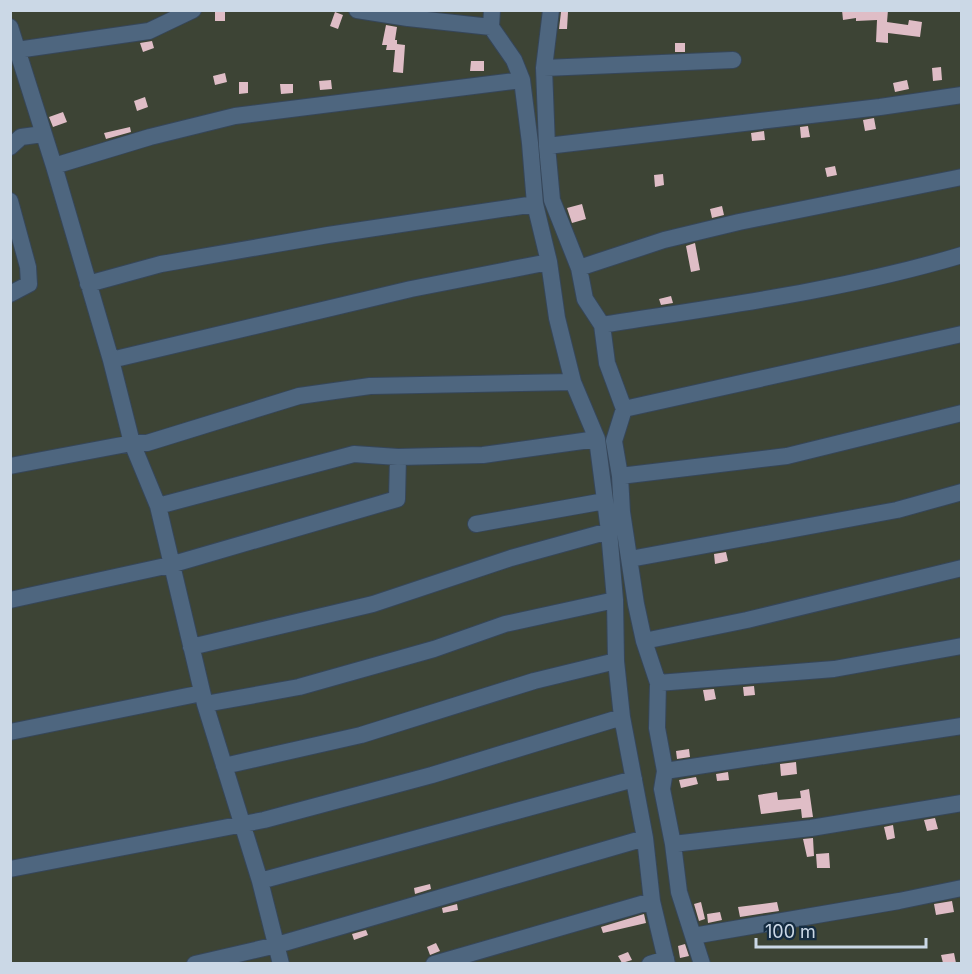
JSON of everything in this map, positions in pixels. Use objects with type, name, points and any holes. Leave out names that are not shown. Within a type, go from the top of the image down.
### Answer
[{"type":"street","points":[[14,50],[149,31],[193,10]]},
{"type":"street","points":[[357,10],[408,18],[492,19],[522,80],[535,204],[549,262],[557,318],[573,382],[597,439],[609,531],[615,600],[616,661],[622,717],[645,838],[661,962]]},
{"type":"street","points":[[550,10],[544,68],[546,146],[552,200],[579,268],[585,299],[602,324],[607,363],[624,409],[614,441],[620,476],[622,512],[636,604],[644,641],[658,683],[657,728],[665,771],[662,789],[680,892],[702,963]]},
{"type":"street","points":[[10,27],[14,50],[54,166],[111,360],[132,443],[158,506],[170,565],[204,698],[260,881],[281,963]]},
{"type":"street","points":[[544,68],[733,60]]},
{"type":"street","points":[[54,166],[150,137],[235,116],[522,80]]},
{"type":"street","points":[[546,146],[880,107],[962,95]]},
{"type":"street","points":[[10,147],[21,137],[43,134]]},
{"type":"street","points":[[579,268],[664,240],[740,222],[962,177]]},
{"type":"street","points":[[10,201],[28,267],[29,284],[10,294]]},
{"type":"street","points":[[88,284],[161,264],[535,204]]},
{"type":"street","points":[[602,324],[742,303],[918,268],[962,255]]},
{"type":"street","points":[[111,360],[411,289],[549,262]]},
{"type":"street","points":[[624,409],[962,334]]},
{"type":"street","points":[[10,466],[132,443],[147,443],[299,396],[370,386],[573,382]]},
{"type":"street","points":[[620,476],[787,456],[962,413]]},
{"type":"street","points":[[158,506],[354,454],[398,457],[483,455],[597,439]]},
{"type":"street","points":[[10,600],[170,565],[397,499],[398,457]]},
{"type":"street","points":[[630,560],[897,510],[962,492]]},
{"type":"street","points":[[476,524],[605,501]]},
{"type":"street","points":[[191,647],[373,604],[511,558],[609,531]]},
{"type":"street","points":[[644,641],[747,620],[962,568]]},
{"type":"street","points":[[10,732],[204,698],[299,687],[434,649],[505,624],[615,600]]},
{"type":"street","points":[[658,683],[834,669],[962,645]]},
{"type":"street","points":[[224,766],[361,735],[534,681],[616,661]]},
{"type":"street","points":[[10,869],[264,820],[432,775],[622,717]]},
{"type":"street","points":[[665,771],[962,726]]},
{"type":"street","points":[[260,881],[634,779]]},
{"type":"street","points":[[673,844],[811,828],[962,803]]},
{"type":"street","points":[[195,963],[277,945],[645,838]]},
{"type":"street","points":[[693,936],[962,888]]},
{"type":"street","points":[[434,963],[652,901]]},
{"type":"green space","points":[[11,11],[961,11],[961,963],[11,963]]},
{"type":"building","points":[[842,10],[888,10],[887,22],[908,25],[909,20],[922,22],[920,37],[888,33],[888,43],[876,42],[877,20],[856,21],[856,18],[843,20]]},
{"type":"building","points":[[215,12],[225,12],[225,21],[215,21]]},
{"type":"building","points":[[335,12],[343,15],[338,29],[330,26]]},
{"type":"building","points":[[561,12],[568,12],[567,29],[559,29]]},
{"type":"building","points":[[386,25],[397,27],[395,40],[397,44],[405,45],[403,73],[393,72],[395,50],[386,50],[387,45],[382,45]]},
{"type":"building","points":[[152,41],[154,48],[143,52],[140,43]]},
{"type":"building","points":[[675,43],[685,43],[685,52],[675,52]]},
{"type":"building","points":[[471,61],[484,61],[484,71],[470,71]]},
{"type":"building","points":[[941,67],[942,80],[933,81],[932,68]]},
{"type":"building","points":[[225,73],[227,82],[215,85],[213,76]]},
{"type":"building","points":[[331,80],[332,89],[320,90],[319,81]]},
{"type":"building","points":[[907,80],[909,89],[895,92],[893,83]]},
{"type":"building","points":[[239,82],[248,82],[248,93],[239,94]]},
{"type":"building","points":[[280,84],[293,84],[293,93],[281,94]]},
{"type":"building","points":[[145,97],[148,107],[137,111],[134,101]]},
{"type":"building","points":[[63,112],[67,122],[53,127],[49,117]]},
{"type":"building","points":[[874,118],[876,129],[865,131],[863,120]]},
{"type":"building","points":[[808,126],[810,137],[801,138],[800,127]]},
{"type":"building","points":[[130,127],[131,132],[106,139],[104,133]]},
{"type":"building","points":[[764,131],[765,140],[752,141],[751,133]]},
{"type":"building","points":[[835,166],[837,175],[827,177],[825,168]]},
{"type":"building","points":[[663,174],[664,185],[655,187],[654,175]]},
{"type":"building","points":[[582,204],[586,219],[572,223],[567,208]]},
{"type":"building","points":[[722,206],[724,215],[712,218],[710,209]]},
{"type":"building","points":[[695,243],[700,270],[691,272],[686,246]]},
{"type":"building","points":[[671,296],[673,303],[661,305],[659,299]]},
{"type":"building","points":[[726,552],[728,561],[715,564],[714,554]]},
{"type":"building","points":[[754,686],[755,695],[744,696],[743,687]]},
{"type":"building","points":[[714,689],[716,699],[705,701],[703,690]]},
{"type":"building","points":[[689,749],[690,757],[677,759],[676,751]]},
{"type":"building","points":[[796,762],[797,774],[781,776],[780,764]]},
{"type":"building","points":[[728,772],[729,780],[717,781],[716,774]]},
{"type":"building","points":[[696,777],[698,784],[681,788],[679,780]]},
{"type":"building","points":[[809,789],[813,817],[802,818],[801,809],[761,814],[758,795],[777,792],[778,800],[801,798],[800,791]]},
{"type":"building","points":[[935,818],[938,829],[927,831],[924,820]]},
{"type":"building","points":[[893,825],[895,838],[887,840],[884,827]]},
{"type":"building","points":[[813,838],[814,856],[807,857],[803,839]]},
{"type":"building","points":[[829,853],[830,868],[817,868],[816,854]]},
{"type":"building","points":[[430,884],[431,889],[415,894],[414,888]]},
{"type":"building","points":[[952,901],[954,912],[936,915],[934,904]]},
{"type":"building","points":[[701,902],[705,919],[699,921],[694,904]]},
{"type":"building","points":[[777,902],[779,911],[740,917],[738,907]]},
{"type":"building","points":[[457,904],[458,910],[443,913],[442,908]]},
{"type":"building","points":[[720,912],[722,920],[708,923],[707,914]]},
{"type":"building","points":[[644,914],[646,923],[603,933],[601,927]]},
{"type":"building","points":[[366,930],[368,935],[354,940],[352,934]]},
{"type":"building","points":[[436,943],[440,951],[430,955],[427,947]]},
{"type":"building","points":[[685,944],[689,956],[680,958],[678,946]]},
{"type":"building","points":[[628,952],[632,960],[622,963],[618,956]]},
{"type":"building","points":[[954,953],[956,963],[943,963],[941,955]]}]
